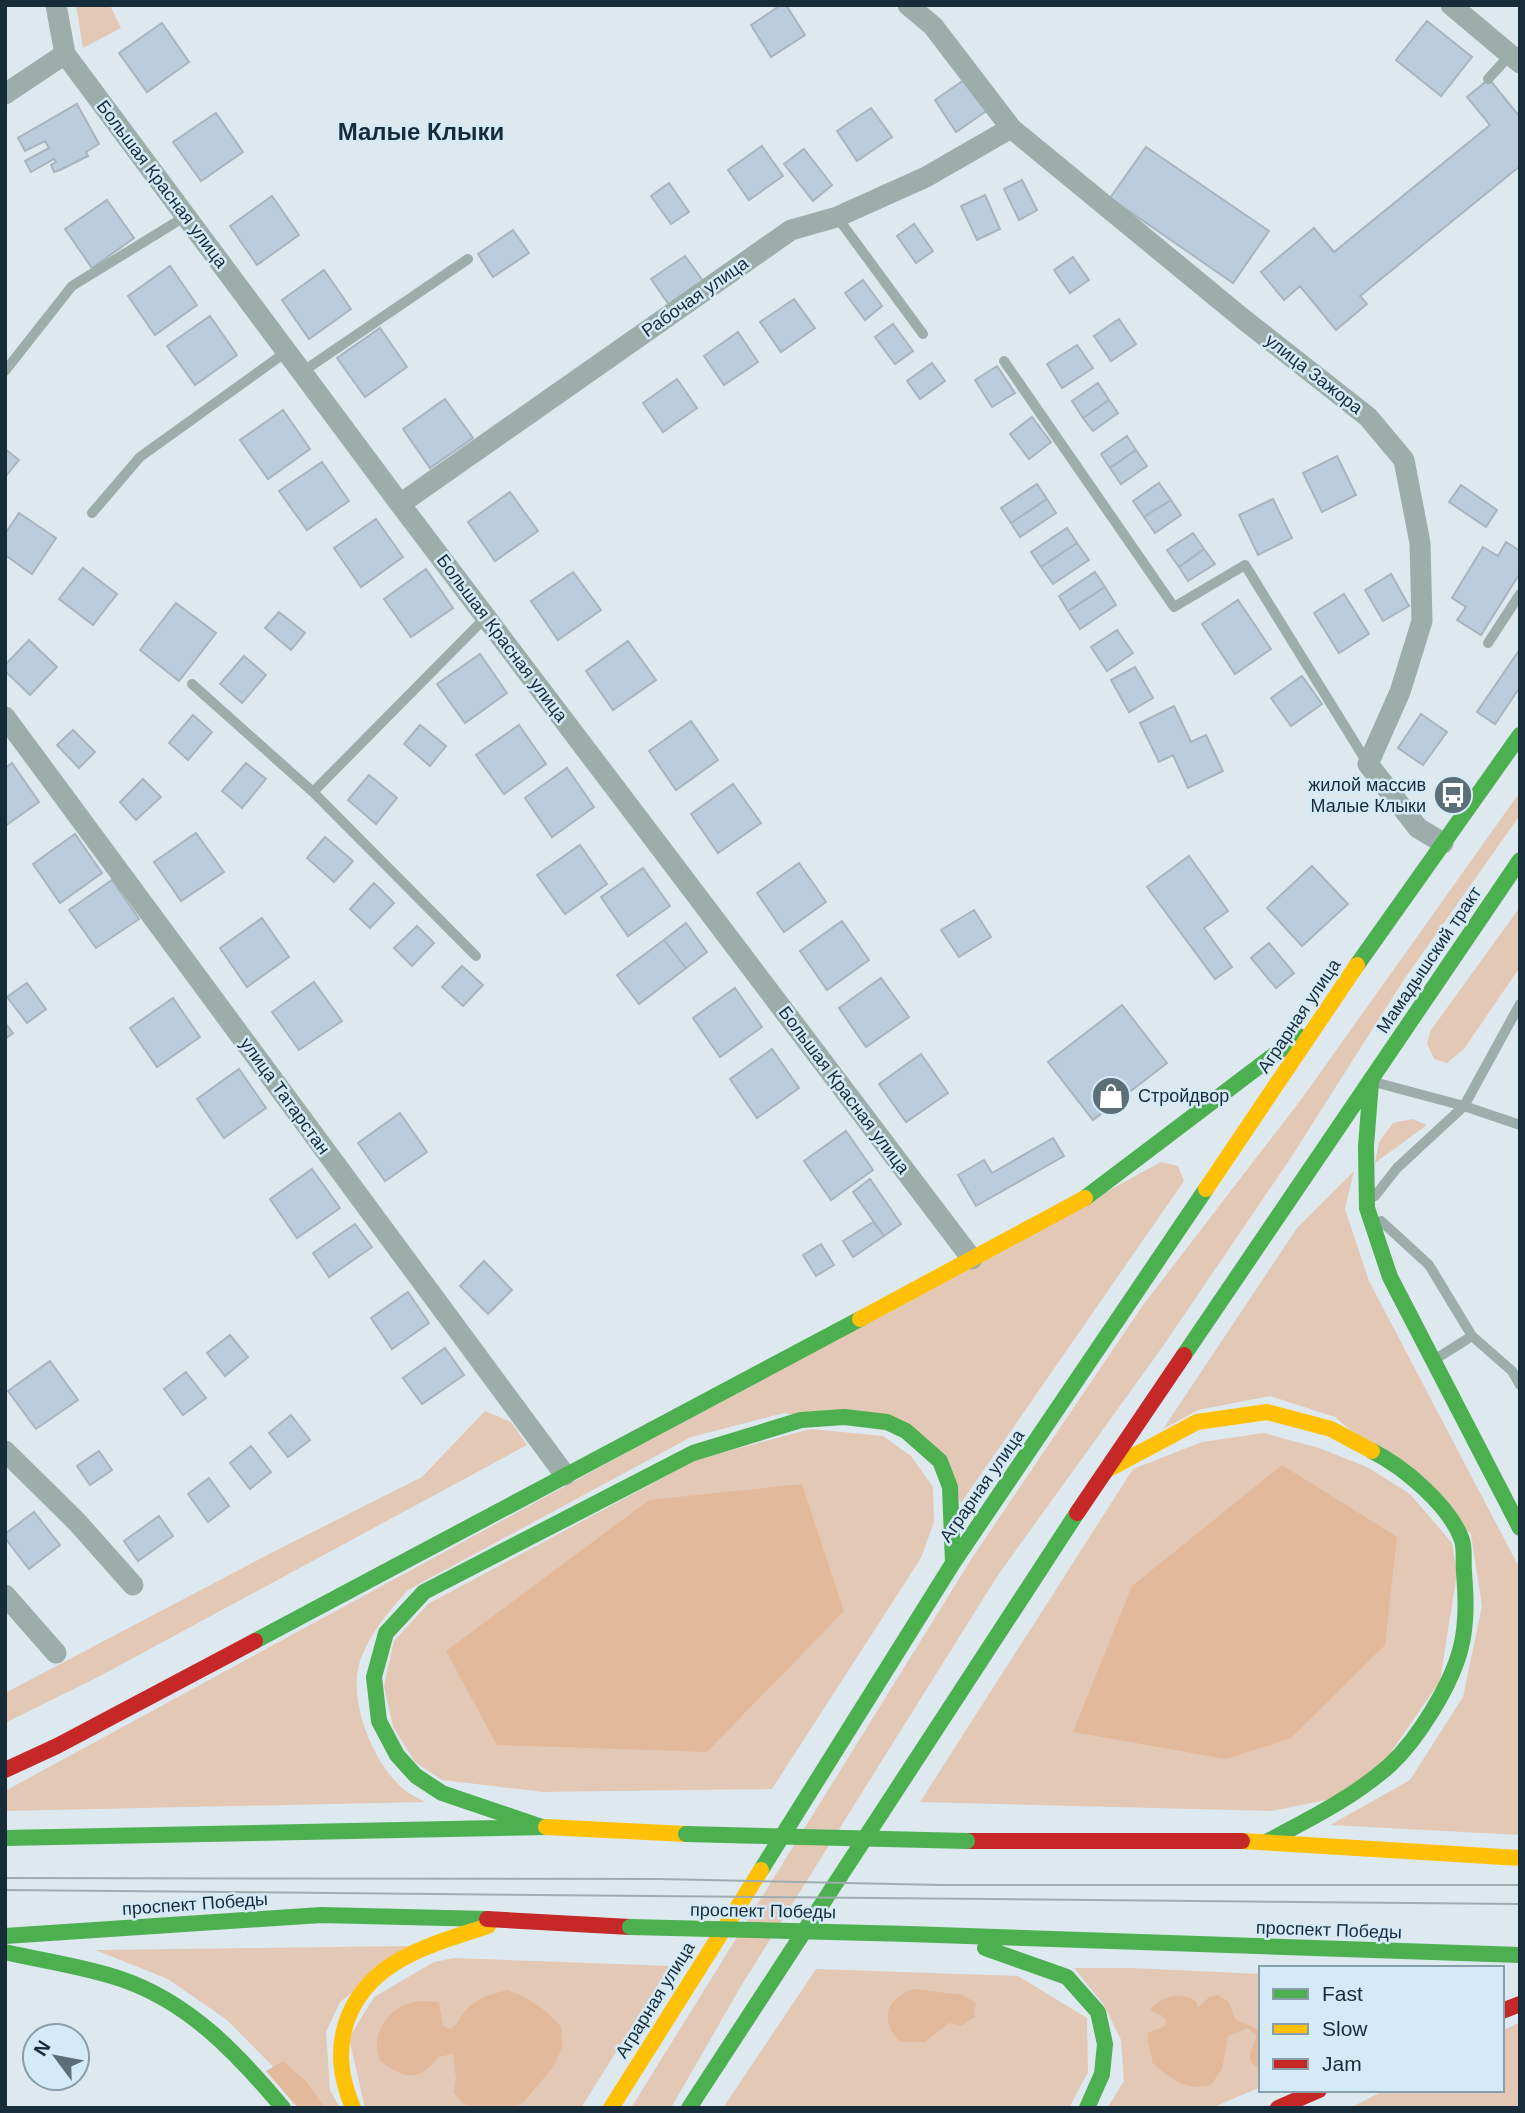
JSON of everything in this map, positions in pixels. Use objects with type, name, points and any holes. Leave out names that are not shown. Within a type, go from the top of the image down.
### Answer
[{"type":"main road","points":[[1443,844],[1520,735]]},
{"type":"main road","name":"Аграрная улица","points":[[611,2108],[953,1563],[1126,1311],[1317,1022],[1443,844]]},
{"type":"main road","name":"Мамадышский тракт","points":[[1371,1082],[1520,860]]},
{"type":"main road","points":[[5,1770],[57,1746],[1080,1202],[1317,1022]]},
{"type":"main road","points":[[1371,1082],[1366,1146],[1367,1208],[1390,1277],[1520,1528]]},
{"type":"main road","points":[[690,2108],[1105,1471],[1371,1082]]},
{"type":"main road","points":[[1105,1471],[1197,1422],[1267,1412],[1331,1429],[1377,1453],[1421,1486],[1444,1510],[1462,1541],[1466,1604],[1461,1647],[1445,1689],[1422,1726],[1391,1764],[1333,1807],[1268,1841]]},
{"type":"main road","points":[[542,1827],[442,1793],[416,1776],[397,1755],[379,1721],[374,1676],[386,1633],[424,1592],[693,1453],[801,1420],[844,1417],[887,1422],[906,1431],[940,1461],[950,1487],[953,1563]]},
{"type":"main road","points":[[5,1838],[542,1827],[686,1834],[967,1841],[1268,1841],[1520,1858]]},
{"type":"main road","name":"проспект Победы","points":[[5,1936],[321,1915],[508,1919],[630,1927],[1520,1955]]},
{"type":"main road","points":[[353,2108],[343,2086],[340,2038],[352,2008],[367,1984],[397,1962],[437,1943],[508,1919]]},
{"type":"main road","points":[[947,1936],[1067,1977],[1084,1994],[1098,2012],[1105,2044],[1102,2074],[1087,2108]]},
{"type":"main road","points":[[5,1952],[121,1979],[169,2001],[216,2033],[253,2071],[283,2108]]},
{"type":"main road","points":[[1278,2108],[1314,2092]]},
{"type":"street","name":"Большая Красная улица","points":[[56,5],[65,54],[400,504],[972,1259]]},
{"type":"street","name":"улица Зажора","points":[[908,5],[933,26],[1011,128],[1242,318],[1368,417],[1404,460],[1420,543],[1422,621],[1400,692],[1368,764]]},
{"type":"street","points":[[1451,5],[1515,59]]},
{"type":"street","points":[[5,94],[65,54]]},
{"type":"street","name":"Рабочая улица","points":[[400,504],[791,230],[837,217],[926,177],[1011,128]]},
{"type":"street","name":"улица Татарстан","points":[[5,718],[565,1475]]},
{"type":"street","points":[[1368,764],[1418,828],[1443,844]]},
{"type":"street","points":[[5,1451],[77,1522],[133,1585]]},
{"type":"street","points":[[5,1595],[56,1653]]},
{"type":"lane","points":[[1488,79],[1515,59]]},
{"type":"lane","points":[[5,371],[72,286],[186,216]]},
{"type":"lane","points":[[837,217],[923,334]]},
{"type":"lane","points":[[302,372],[468,259]]},
{"type":"lane","points":[[92,513],[140,457],[286,352]]},
{"type":"lane","points":[[1004,362],[1174,607],[1245,565],[1368,764]]},
{"type":"lane","points":[[1488,643],[1520,594]]},
{"type":"lane","points":[[313,792],[486,617]]},
{"type":"lane","points":[[192,684],[313,792],[476,956]]},
{"type":"lane","points":[[1520,1004],[1464,1106],[1396,1168],[1367,1208],[1429,1265],[1472,1336],[1512,1371],[1520,1385]]},
{"type":"lane","points":[[1371,1082],[1464,1106],[1520,1125]]},
{"type":"lane","points":[[1432,1361],[1472,1336]]},
{"type":"shaded area","points":[[76,5],[110,5],[121,28],[83,48]]},
{"type":"shaded area","points":[[1520,792],[1520,815],[1403,981],[1290,1159],[1161,1349],[998,1575],[741,1986],[671,2108],[631,2108],[972,1558],[1143,1305],[1303,1097]]},
{"type":"shaded area","points":[[1520,907],[1520,967],[1464,1049],[1447,1063],[1434,1059],[1427,1043],[1431,1030]]},
{"type":"shaded area","points":[[1412,1119],[1427,1125],[1375,1163],[1379,1142],[1393,1123]]},
{"type":"shaded area","points":[[1161,1162],[1178,1166],[1184,1181],[961,1503],[927,1438],[784,1413],[691,1437],[408,1590],[380,1623],[360,1661],[357,1676],[357,1692],[364,1727],[388,1773],[404,1789],[425,1802],[5,1811],[5,1791]]},
{"type":"shaded area","points":[[1354,1171],[1345,1209],[1369,1281],[1520,1569],[1520,1835],[1330,1825],[1410,1780],[1463,1697],[1482,1606],[1471,1534],[1335,1417],[1270,1396],[1198,1410],[1163,1429],[1297,1228]]},
{"type":"shaded area","points":[[485,1411],[511,1422],[527,1445],[100,1676],[5,1723],[5,1693],[422,1477]]},
{"type":"shaded area","points":[[811,1429],[883,1436],[911,1456],[933,1487],[934,1522],[921,1558],[772,1789],[543,1792],[442,1780],[415,1762],[393,1727],[384,1686],[394,1641],[428,1604],[698,1459]]},
{"type":"shaded area","points":[[1264,1433],[1319,1448],[1367,1467],[1410,1494],[1452,1543],[1457,1573],[1440,1681],[1385,1761],[1331,1799],[1272,1811],[920,1802],[1133,1469],[1202,1442]]},
{"type":"shaded area","points":[[1282,1465],[1397,1537],[1385,1645],[1291,1738],[1226,1759],[1073,1732],[1132,1586]]},
{"type":"shaded area","points":[[802,1484],[844,1611],[707,1752],[497,1745],[446,1651],[649,1500]]},
{"type":"shaded area","points":[[409,1946],[340,2002],[326,2032],[330,2090],[340,2108],[314,2108],[227,2020],[168,1979],[95,1950]]},
{"type":"shaded area","points":[[454,1958],[670,1966],[581,2108],[365,2108],[349,2038],[374,1997],[434,1962]]},
{"type":"shaded area","points":[[1074,1968],[1259,1974],[1259,2088],[1211,2108],[1107,2108],[1124,2081],[1121,2040],[1104,2005]]},
{"type":"shaded area","points":[[816,1969],[1018,1976],[1087,2018],[1088,2072],[1069,2108],[723,2108]]},
{"type":"shaded area","points":[[914,1989],[962,1995],[976,2003],[975,2017],[961,2026],[949,2023],[925,2042],[900,2042],[889,2026],[888,2011],[897,1998]]},
{"type":"shaded area","points":[[507,1990],[537,2005],[561,2027],[562,2048],[553,2067],[524,2102],[514,2108],[473,2108],[464,2104],[454,2093],[456,2079],[453,2054],[438,2057],[424,2071],[410,2076],[380,2061],[377,2046],[379,2033],[390,2015],[398,2009],[418,2001],[439,2003],[443,2026],[451,2029],[474,2003]]},
{"type":"shaded area","points":[[1218,1995],[1229,2002],[1235,2019],[1259,2030],[1259,2067],[1251,2059],[1251,2050],[1257,2036],[1248,2028],[1228,2036],[1222,2069],[1211,2085],[1194,2087],[1179,2082],[1152,2062],[1148,2033],[1165,2026],[1166,2021],[1161,2015],[1150,2010],[1171,1996],[1190,1998],[1196,2001],[1198,2008],[1209,1997]]},
{"type":"shaded area","points":[[1520,2022],[1520,2108],[1350,2108],[1381,2092],[1504,2092],[1504,2030]]},
{"type":"shaded area","points":[[283,2061],[307,2082],[325,2108],[298,2108],[266,2071]]},
{"type":"building","points":[[781,5],[786,5],[805,35],[771,57],[751,25]]},
{"type":"building","points":[[1427,21],[1472,57],[1441,96],[1396,60]]},
{"type":"building","points":[[162,23],[189,62],[147,92],[119,53]]},
{"type":"building","points":[[967,78],[988,110],[956,132],[935,100]]},
{"type":"building","points":[[1489,79],[1520,117],[1520,166],[1360,296],[1367,304],[1336,330],[1300,286],[1284,300],[1261,272],[1314,228],[1334,252],[1490,125],[1467,97]]},
{"type":"building","points":[[77,104],[99,144],[86,152],[88,156],[60,170],[54,172],[51,165],[56,162],[54,159],[31,172],[25,161],[49,148],[45,141],[25,151],[18,138]]},
{"type":"building","points":[[871,108],[892,137],[857,161],[837,131]]},
{"type":"building","points":[[216,113],[243,152],[201,181],[173,142]]},
{"type":"building","points":[[762,146],[783,176],[749,200],[728,170]]},
{"type":"building","points":[[1146,147],[1269,231],[1233,283],[1110,198]]},
{"type":"building","points":[[804,149],[832,185],[813,201],[784,164]]},
{"type":"building","points":[[1022,180],[1037,210],[1019,220],[1004,189]]},
{"type":"building","points":[[669,183],[689,212],[671,224],[651,196]]},
{"type":"building","points":[[985,195],[1000,229],[977,240],[961,206]]},
{"type":"building","points":[[272,196],[299,235],[257,265],[230,226]]},
{"type":"building","points":[[107,200],[134,238],[92,268],[65,229]]},
{"type":"building","points":[[914,224],[933,251],[916,263],[897,236]]},
{"type":"building","points":[[513,230],[529,253],[493,277],[478,254]]},
{"type":"building","points":[[685,256],[706,285],[672,309],[651,279]]},
{"type":"building","points":[[1073,257],[1089,280],[1070,293],[1054,270]]},
{"type":"building","points":[[170,266],[197,305],[155,335],[128,296]]},
{"type":"building","points":[[324,270],[351,309],[309,339],[282,300]]},
{"type":"building","points":[[863,280],[882,306],[865,320],[845,293]]},
{"type":"building","points":[[794,299],[815,328],[781,352],[760,322]]},
{"type":"building","points":[[210,316],[237,355],[195,385],[167,346]]},
{"type":"building","points":[[1119,319],[1136,344],[1111,361],[1094,336]]},
{"type":"building","points":[[893,324],[913,351],[895,364],[875,337]]},
{"type":"building","points":[[380,328],[407,367],[365,397],[337,358]]},
{"type":"building","points":[[738,332],[758,362],[724,385],[704,356]]},
{"type":"building","points":[[1077,345],[1093,368],[1062,388],[1047,364]]},
{"type":"building","points":[[932,363],[945,381],[920,399],[907,381]]},
{"type":"building","points":[[997,366],[1015,393],[992,407],[975,380]]},
{"type":"building","points":[[677,379],[697,408],[663,432],[643,403]]},
{"type":"building","points":[[1098,383],[1109,400],[1083,418],[1072,401]]},
{"type":"building","points":[[445,399],[473,438],[430,468],[403,429]]},
{"type":"building","points":[[1109,400],[1118,413],[1093,431],[1083,418]]},
{"type":"building","points":[[283,410],[310,449],[268,479],[240,440]]},
{"type":"building","points":[[1032,417],[1051,442],[1029,459],[1010,434]]},
{"type":"building","points":[[1127,436],[1136,450],[1110,468],[1101,454]]},
{"type":"building","points":[[5,449],[19,460],[5,477]]},
{"type":"building","points":[[1136,450],[1147,466],[1121,484],[1110,468]]},
{"type":"building","points":[[1337,456],[1356,495],[1322,512],[1303,473]]},
{"type":"building","points":[[322,462],[349,501],[307,530],[279,491]]},
{"type":"building","points":[[1159,483],[1171,500],[1144,517],[1133,501]]},
{"type":"building","points":[[1037,484],[1047,499],[1011,523],[1001,508]]},
{"type":"building","points":[[1461,485],[1497,510],[1486,527],[1449,502]]},
{"type":"building","points":[[510,492],[538,531],[495,561],[468,522]]},
{"type":"building","points":[[1047,499],[1056,513],[1020,537],[1011,523]]},
{"type":"building","points":[[1273,499],[1292,538],[1258,555],[1239,515]]},
{"type":"building","points":[[1171,500],[1181,515],[1155,533],[1144,517]]},
{"type":"building","points":[[19,513],[56,538],[32,574],[5,555],[5,534]]},
{"type":"building","points":[[376,519],[403,557],[361,587],[334,548]]},
{"type":"building","points":[[1067,528],[1077,543],[1041,567],[1031,552]]},
{"type":"building","points":[[1193,533],[1204,549],[1179,567],[1167,550]]},
{"type":"building","points":[[1506,542],[1520,551],[1520,573],[1481,635],[1457,620],[1466,607],[1452,598],[1483,547],[1498,556]]},
{"type":"building","points":[[1077,543],[1089,560],[1053,584],[1041,567]]},
{"type":"building","points":[[1204,549],[1215,564],[1188,581],[1179,567]]},
{"type":"building","points":[[83,568],[117,594],[93,625],[59,599]]},
{"type":"building","points":[[426,569],[453,608],[411,637],[384,599]]},
{"type":"building","points":[[573,572],[601,610],[558,640],[531,601]]},
{"type":"building","points":[[1095,572],[1105,587],[1068,611],[1059,596]]},
{"type":"building","points":[[1391,574],[1409,606],[1383,621],[1365,590]]},
{"type":"building","points":[[1105,587],[1116,605],[1080,629],[1068,611]]},
{"type":"building","points":[[1344,594],[1369,634],[1339,653],[1314,613]]},
{"type":"building","points":[[1238,600],[1271,649],[1235,674],[1202,624]]},
{"type":"building","points":[[176,603],[216,633],[179,681],[140,650]]},
{"type":"building","points":[[279,612],[305,633],[291,650],[265,628]]},
{"type":"building","points":[[1117,630],[1133,653],[1107,671],[1091,647]]},
{"type":"building","points":[[29,640],[57,667],[30,695],[5,671],[5,665]]},
{"type":"building","points":[[628,641],[656,680],[613,710],[586,671]]},
{"type":"building","points":[[1520,649],[1520,687],[1495,724],[1477,712]]},
{"type":"building","points":[[480,654],[507,693],[465,723],[437,684]]},
{"type":"building","points":[[244,656],[266,675],[242,703],[220,684]]},
{"type":"building","points":[[1135,667],[1153,698],[1129,712],[1111,680]]},
{"type":"building","points":[[1302,676],[1322,704],[1291,726],[1271,698]]},
{"type":"building","points":[[1174,706],[1191,742],[1206,735],[1223,771],[1188,788],[1173,755],[1159,762],[1140,723]]},
{"type":"building","points":[[1421,714],[1447,732],[1423,765],[1398,748]]},
{"type":"building","points":[[193,715],[212,732],[188,760],[169,743]]},
{"type":"building","points":[[691,721],[718,760],[676,790],[649,751]]},
{"type":"building","points":[[420,725],[446,746],[430,766],[404,744]]},
{"type":"building","points":[[519,725],[546,764],[504,794],[476,755]]},
{"type":"building","points":[[73,730],[95,752],[79,768],[57,745]]},
{"type":"building","points":[[12,763],[39,802],[5,826],[5,768]]},
{"type":"building","points":[[246,763],[266,779],[242,808],[222,791]]},
{"type":"building","points":[[567,768],[594,807],[552,837],[525,798]]},
{"type":"building","points":[[369,775],[397,798],[376,824],[348,800]]},
{"type":"building","points":[[143,779],[161,797],[136,820],[120,802]]},
{"type":"building","points":[[733,784],[761,823],[718,853],[691,814]]},
{"type":"building","points":[[196,833],[224,872],[181,901],[154,862]]},
{"type":"building","points":[[75,834],[102,873],[60,903],[33,864]]},
{"type":"building","points":[[325,837],[353,861],[334,882],[307,858]]},
{"type":"building","points":[[580,845],[607,884],[565,914],[537,875]]},
{"type":"building","points":[[1189,856],[1228,911],[1204,928],[1232,967],[1215,979],[1147,887]]},
{"type":"building","points":[[799,863],[826,902],[784,932],[757,893]]},
{"type":"building","points":[[1312,866],[1348,904],[1302,946],[1267,908]]},
{"type":"building","points":[[643,868],[670,906],[628,936],[601,897]]},
{"type":"building","points":[[112,880],[139,919],[96,948],[69,910]]},
{"type":"building","points":[[374,883],[394,903],[370,928],[350,909]]},
{"type":"building","points":[[974,910],[991,937],[959,957],[941,930]]},
{"type":"building","points":[[262,918],[289,957],[247,987],[220,948]]},
{"type":"building","points":[[842,921],[869,960],[827,990],[800,951]]},
{"type":"building","points":[[686,923],[707,952],[686,968],[664,940]]},
{"type":"building","points":[[417,926],[434,943],[412,966],[394,948]]},
{"type":"building","points":[[664,940],[686,968],[639,1004],[617,975]]},
{"type":"building","points":[[1269,943],[1294,973],[1276,988],[1251,958]]},
{"type":"building","points":[[462,966],[483,985],[463,1006],[442,987]]},
{"type":"building","points":[[881,978],[909,1017],[866,1047],[839,1008]]},
{"type":"building","points":[[314,982],[342,1021],[299,1050],[272,1012]]},
{"type":"building","points":[[27,983],[46,1009],[27,1023],[7,997]]},
{"type":"building","points":[[735,988],[762,1027],[720,1057],[693,1018]]},
{"type":"building","points":[[173,998],[200,1037],[157,1067],[130,1028]]},
{"type":"building","points":[[1122,1005],[1167,1063],[1093,1120],[1048,1062]]},
{"type":"building","points":[[5,1023],[13,1033],[5,1039]]},
{"type":"building","points":[[772,1049],[799,1088],[757,1118],[730,1079]]},
{"type":"building","points":[[921,1054],[948,1093],[906,1122],[879,1084]]},
{"type":"building","points":[[239,1069],[266,1108],[224,1138],[197,1099]]},
{"type":"building","points":[[400,1113],[427,1152],[385,1181],[358,1143]]},
{"type":"building","points":[[846,1131],[873,1170],[831,1200],[804,1161]]},
{"type":"building","points":[[1053,1138],[1064,1156],[976,1206],[958,1175],[984,1160],[992,1173]]},
{"type":"building","points":[[312,1169],[340,1208],[297,1238],[270,1199]]},
{"type":"building","points":[[870,1179],[901,1224],[884,1236],[853,1192]]},
{"type":"building","points":[[873,1222],[884,1236],[853,1257],[843,1241]]},
{"type":"building","points":[[355,1224],[372,1247],[329,1277],[313,1253]]},
{"type":"building","points":[[821,1244],[834,1265],[816,1276],[803,1255]]},
{"type":"building","points":[[484,1261],[512,1290],[488,1314],[460,1286]]},
{"type":"building","points":[[408,1292],[429,1323],[392,1349],[371,1318]]},
{"type":"building","points":[[230,1335],[248,1357],[225,1376],[207,1353]]},
{"type":"building","points":[[445,1348],[464,1375],[422,1404],[403,1378]]},
{"type":"building","points":[[50,1361],[78,1400],[36,1429],[8,1391]]},
{"type":"building","points":[[186,1372],[206,1398],[183,1415],[164,1389]]},
{"type":"building","points":[[291,1415],[310,1440],[288,1457],[269,1433]]},
{"type":"building","points":[[251,1446],[271,1472],[250,1489],[230,1463]]},
{"type":"building","points":[[99,1451],[112,1470],[90,1485],[77,1466]]},
{"type":"building","points":[[209,1478],[229,1506],[208,1522],[188,1494]]},
{"type":"building","points":[[34,1512],[60,1545],[29,1569],[5,1538],[5,1534]]},
{"type":"building","points":[[159,1516],[173,1536],[138,1561],[124,1541]]},
{"type":"tram line","points":[[5,1878],[660,1879],[942,1885],[1520,1885]]},
{"type":"tram line","points":[[5,1890],[1520,1904]]},
{"type":"traffic: fast","points":[[1357,965],[1520,735]]},
{"type":"traffic: fast","points":[[1184,1355],[1520,860]]},
{"type":"traffic: fast","points":[[1085,1198],[1299,1036]]},
{"type":"traffic: fast","points":[[1371,1082],[1366,1146],[1367,1208],[1390,1277],[1520,1528]]},
{"type":"traffic: fast","points":[[761,1870],[953,1563],[1206,1189]]},
{"type":"traffic: fast","points":[[255,1641],[860,1319]]},
{"type":"traffic: fast","points":[[542,1827],[442,1793],[416,1776],[397,1755],[379,1721],[374,1677],[386,1633],[424,1592],[693,1453],[801,1420],[844,1417],[887,1422],[906,1431],[940,1461],[950,1487],[953,1563]]},
{"type":"traffic: fast","points":[[1268,1841],[1347,1797],[1390,1765],[1412,1741],[1433,1710],[1457,1662],[1466,1610],[1462,1540],[1437,1501],[1411,1477],[1372,1451]]},
{"type":"traffic: fast","points":[[689,2108],[1077,1513]]},
{"type":"traffic: fast","points":[[5,1838],[546,1827]]},
{"type":"traffic: fast","points":[[686,1834],[967,1841]]},
{"type":"traffic: fast","points":[[5,1936],[321,1915],[487,1919]]},
{"type":"traffic: fast","points":[[630,1927],[909,1934]]},
{"type":"traffic: fast","points":[[909,1934],[1520,1955]]},
{"type":"traffic: fast","points":[[985,1948],[1067,1977],[1098,2012],[1105,2044],[1102,2074],[1087,2108]]},
{"type":"traffic: fast","points":[[5,1952],[107,1974],[169,2001],[211,2032],[248,2068],[283,2108]]},
{"type":"traffic: slow","points":[[1206,1189],[1357,965]]},
{"type":"traffic: slow","points":[[860,1319],[1085,1198]]},
{"type":"traffic: slow","points":[[1109,1469],[1197,1422],[1267,1412],[1331,1429],[1372,1451]]},
{"type":"traffic: slow","points":[[546,1827],[686,1834]]},
{"type":"traffic: slow","points":[[1242,1841],[1520,1858]]},
{"type":"traffic: slow","points":[[611,2108],[761,1870]]},
{"type":"traffic: slow","points":[[353,2108],[345,2085],[341,2050],[349,2015],[360,1996],[373,1980],[407,1956],[488,1926]]},
{"type":"traffic: jam","points":[[1077,1513],[1184,1355]]},
{"type":"traffic: jam","points":[[5,1770],[57,1746],[255,1641]]},
{"type":"traffic: jam","points":[[967,1841],[1242,1841]]},
{"type":"traffic: jam","points":[[487,1919],[630,1927]]},
{"type":"traffic: jam","points":[[1504,2010],[1520,2004]]},
{"type":"traffic: jam","points":[[1278,2108],[1314,2092]]},
{"type":"place","name":"жилой массив Малые Клыки","points":[[1453,795]]},
{"type":"place","name":"Стройдвор","points":[[1111,1096]]},
{"type":"district","name":"Малые Клыки","points":[[421,131]]}]
